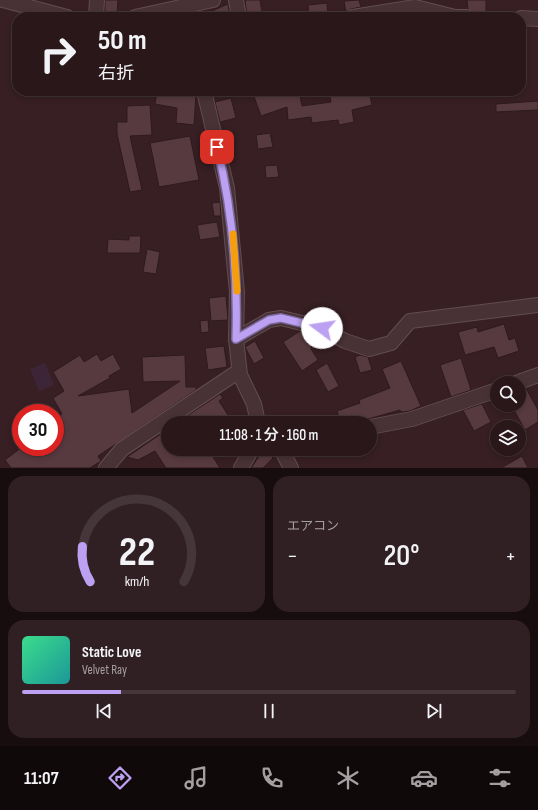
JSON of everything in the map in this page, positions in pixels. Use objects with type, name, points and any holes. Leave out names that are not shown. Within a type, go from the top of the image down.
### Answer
[{"type":"street","points":[[3,0],[48,12]]},
{"type":"street","points":[[96,12],[97,0]]},
{"type":"street","points":[[158,12],[213,0]]},
{"type":"street","points":[[236,0],[238,12]]},
{"type":"street","points":[[384,12],[415,7],[435,12]]},
{"type":"street","points":[[526,18],[538,19]]},
{"type":"street","points":[[205,96],[227,188],[237,292],[236,339],[240,371],[254,404],[257,416]]},
{"type":"street","points":[[236,339],[269,320],[281,318],[322,328],[345,341],[369,349],[391,344],[410,321],[538,305]]},
{"type":"street","points":[[106,468],[122,449],[240,371]]},
{"type":"street","points":[[526,379],[538,375]]},
{"type":"street","points":[[377,426],[412,418],[490,392]]},
{"type":"street","points":[[241,468],[248,456]]},
{"type":"street","points":[[285,456],[291,468]]},
{"type":"shaded area","points":[[45,363],[54,385],[39,391],[30,369]]},
{"type":"building","points":[[105,0],[118,0],[117,12],[105,12]]},
{"type":"building","points":[[245,0],[260,0],[262,12],[246,12]]},
{"type":"building","points":[[359,0],[361,7],[351,9],[346,12],[344,1]]},
{"type":"building","points":[[467,0],[486,0],[486,12],[473,12],[468,9]]},
{"type":"building","points":[[327,3],[328,12],[309,12],[308,5]]},
{"type":"building","points":[[228,4],[229,12],[210,12]]},
{"type":"building","points":[[156,96],[196,96],[194,125],[176,123],[177,108],[155,104]]},
{"type":"building","points":[[254,96],[300,96],[302,106],[331,102],[330,96],[370,96],[372,105],[352,110],[354,122],[339,125],[338,120],[312,123],[311,117],[288,120],[287,107],[261,116]]},
{"type":"building","points":[[231,98],[236,118],[220,122],[215,102]]},
{"type":"building","points":[[538,101],[538,110],[496,112],[496,104]]},
{"type":"building","points":[[150,105],[152,135],[130,136],[142,190],[130,192],[117,134],[117,122],[127,122],[127,106]]},
{"type":"building","points":[[270,133],[273,147],[258,149],[256,135]]},
{"type":"building","points":[[190,136],[199,180],[159,187],[150,143]]},
{"type":"building","points":[[277,165],[279,177],[266,178],[265,166]]},
{"type":"building","points":[[220,202],[221,216],[214,216],[212,203]]},
{"type":"building","points":[[217,222],[220,237],[200,240],[197,225]]},
{"type":"building","points":[[129,236],[141,236],[140,253],[107,253],[108,239],[129,240]]},
{"type":"building","points":[[147,249],[160,252],[156,274],[143,272]]},
{"type":"building","points":[[226,296],[228,320],[211,321],[209,298]]},
{"type":"building","points":[[208,320],[209,332],[201,333],[200,321]]},
{"type":"building","points":[[504,324],[509,340],[515,338],[519,351],[498,358],[494,347],[465,355],[458,332],[477,327],[478,332]]},
{"type":"building","points":[[300,331],[314,335],[311,349],[318,360],[302,371],[283,342]]},
{"type":"building","points":[[255,341],[264,358],[254,364],[245,347]]},
{"type":"building","points":[[224,346],[227,367],[208,370],[205,348]]},
{"type":"building","points":[[97,354],[101,361],[113,354],[121,369],[109,376],[110,378],[78,396],[129,389],[132,413],[180,381],[143,382],[142,357],[185,355],[186,387],[196,387],[196,390],[98,456],[101,461],[90,468],[11,468],[5,460],[12,455],[12,456],[64,456],[64,404],[56,404],[53,398],[64,391],[53,372],[80,355],[84,362]]},
{"type":"building","points":[[360,355],[368,357],[372,370],[360,373],[355,357]]},
{"type":"building","points":[[461,358],[471,390],[451,397],[440,365]]},
{"type":"building","points":[[401,361],[421,406],[410,411],[401,412],[400,410],[377,416],[339,416],[337,411],[360,403],[359,400],[390,388],[382,369]]},
{"type":"building","points":[[327,363],[339,386],[328,392],[316,370]]},
{"type":"building","points":[[526,391],[538,410],[538,422],[526,429],[526,420],[520,420],[515,412],[526,412]]},
{"type":"building","points":[[220,394],[223,398],[219,401],[229,416],[187,416]]},
{"type":"building","points":[[482,404],[490,423],[474,431],[463,410]]},
{"type":"building","points":[[161,434],[161,456],[212,456],[220,468],[166,468],[155,451],[138,460],[127,457]]},
{"type":"building","points":[[259,456],[271,456],[273,458],[263,468],[251,468]]},
{"type":"building","points":[[522,456],[528,468],[501,468]]},
{"type":"slow traffic","points":[[233,234],[237,291]]},
{"type":"route","points":[[217,147],[227,188],[234,243],[237,292],[236,339],[269,320],[281,318],[322,328]]}]
